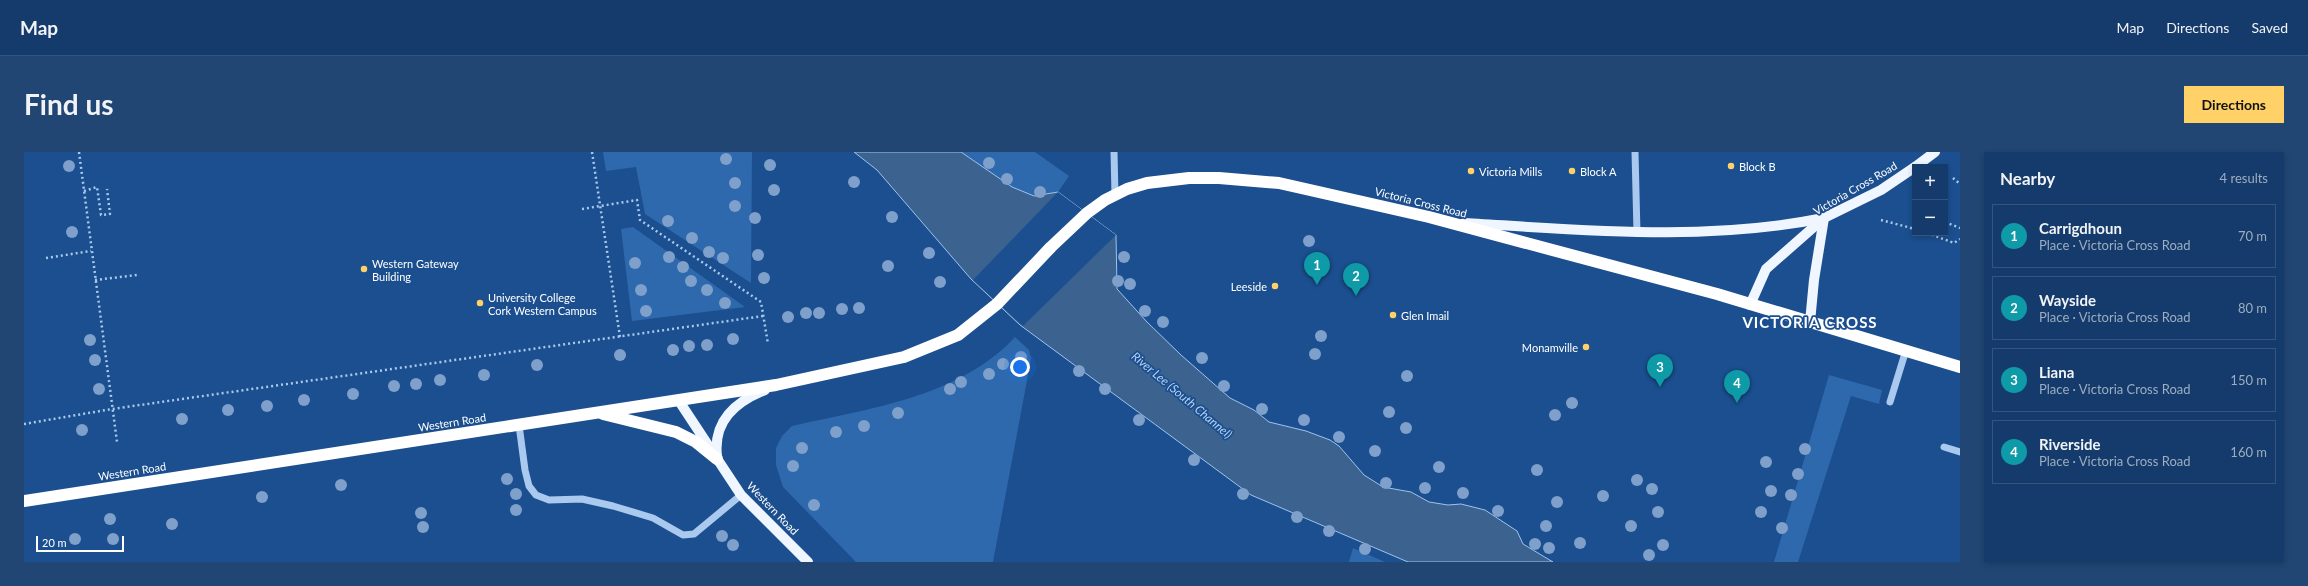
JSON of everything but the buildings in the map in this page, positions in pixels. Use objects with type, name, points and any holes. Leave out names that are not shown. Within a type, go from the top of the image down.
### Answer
[{"type":"highway","name":"Victoria Cross Road","points":[[679,401],[776,385],[904,357],[958,335],[998,304],[1051,247],[1086,214],[1115,196],[1147,183],[1189,178],[1219,178],[1279,183],[1448,222],[1750,305],[1960,367]]},
{"type":"highway","name":"Western Road","points":[[24,501],[679,401]]},
{"type":"highway","points":[[598,413],[676,432],[696,442],[717,459]]},
{"type":"main road","name":"Victoria Cross Road","points":[[1919,164],[1935,152]]},
{"type":"main road","name":"Victoria Cross Road","points":[[1750,305],[1766,269],[1824,218],[1881,190],[1912,169]]},
{"type":"main road","points":[[1448,222],[1637,233],[1749,229],[1782,226],[1824,218],[1814,280],[1810,322]]},
{"type":"main road","points":[[717,459],[715,442],[721,424],[734,407],[753,395],[776,385]]},
{"type":"main road","name":"Western Road","points":[[679,401],[741,494],[808,562]]},
{"type":"lane","points":[[1114,152],[1115,196]]},
{"type":"lane","points":[[1635,152],[1637,233]]},
{"type":"lane","points":[[1890,402],[1906,350]]},
{"type":"lane","points":[[519,425],[525,470],[529,486],[536,495],[548,500],[582,500],[613,506],[653,518],[683,536],[694,534],[741,494]]},
{"type":"lane","points":[[1944,447],[1960,452]]},
{"type":"path","points":[[79,152],[117,442]]},
{"type":"path","points":[[592,152],[620,337]]},
{"type":"path","points":[[1953,178],[1960,184]]},
{"type":"path","points":[[84,190],[97,188],[101,215],[110,214],[107,189]]},
{"type":"path","points":[[582,208],[637,200],[640,220],[760,302],[768,344]]},
{"type":"path","points":[[1881,220],[1912,228]]},
{"type":"path","points":[[1948,223],[1960,228]]},
{"type":"path","points":[[1935,236],[1954,243],[1960,239]]},
{"type":"path","points":[[46,258],[91,250]]},
{"type":"path","points":[[95,280],[138,275]]},
{"type":"path","points":[[24,424],[112,409],[763,316]]},
{"type":"shaded area","points":[[603,152],[752,152],[751,283],[645,214],[636,167],[606,171]]},
{"type":"shaded area","points":[[961,152],[1035,152],[1069,176],[1058,192],[1034,196],[1012,187]]},
{"type":"shaded area","points":[[633,227],[745,307],[632,321],[621,229]]},
{"type":"shaded area","points":[[1015,337],[1029,350],[1031,359],[993,562],[856,562],[783,487],[776,465],[776,448],[782,436],[792,426],[881,406],[911,398],[940,387],[968,374],[993,357]]},
{"type":"shaded area","points":[[1829,375],[1882,390],[1879,404],[1851,396],[1798,562],[1774,562]]},
{"type":"shaded area","points":[[1353,548],[1385,562],[1349,562]]},
{"type":"water","name":"River Lee (South Channel)","points":[[854,152],[961,152],[1012,187],[1034,196],[1058,192],[1116,235],[1117,289],[1147,322],[1181,355],[1230,398],[1254,410],[1269,422],[1306,431],[1330,440],[1339,446],[1364,475],[1383,487],[1411,492],[1429,502],[1448,505],[1461,504],[1485,510],[1517,531],[1523,544],[1553,562],[1408,562],[1251,495],[1020,325],[971,279],[877,170]]},
{"type":"pier","points":[[1058,192],[1116,235],[1023,326],[973,280]]},
{"type":"place","name":"Block B","points":[[1731,166]]},
{"type":"place","name":"Victoria Mills","points":[[1471,171]]},
{"type":"place","name":"Block A","points":[[1572,171]]},
{"type":"place","name":"Western Gateway Building","points":[[364,269]]},
{"type":"place","name":"Carrigdhoun","points":[[1317,285]]},
{"type":"place","name":"Leeside","points":[[1275,286]]},
{"type":"place","name":"Wayside","points":[[1356,296]]},
{"type":"place","name":"University College Cork Western Campus","points":[[480,303]]},
{"type":"place","name":"Glen Imail","points":[[1393,315]]},
{"type":"place","name":"Monamville","points":[[1586,347]]},
{"type":"place","name":"Liana","points":[[1660,387]]},
{"type":"place","name":"Riverside","points":[[1737,403]]},
{"type":"district","name":"VICTORIA CROSS","points":[[1810,322]]}]
